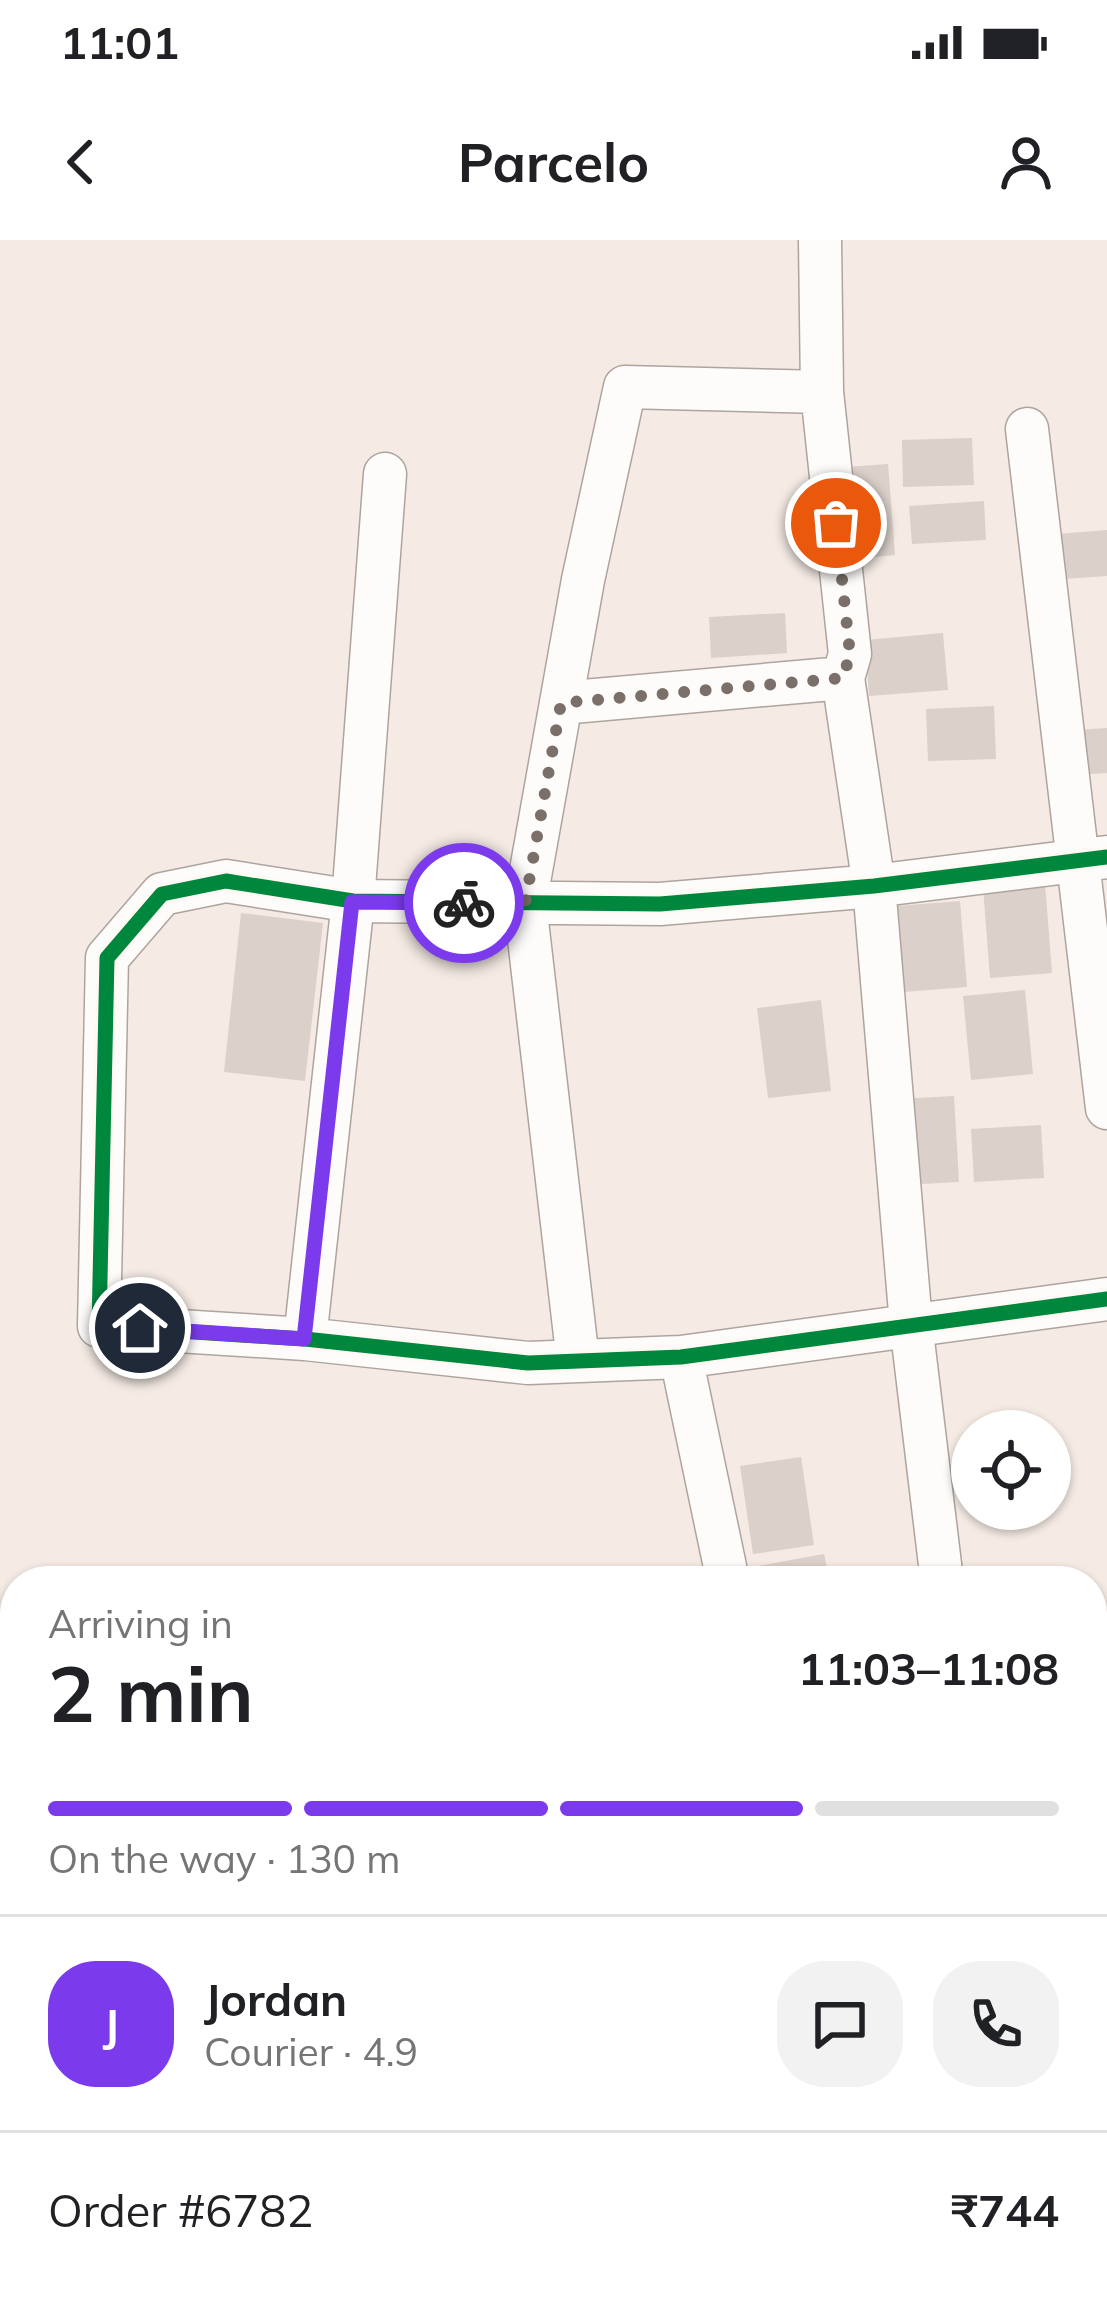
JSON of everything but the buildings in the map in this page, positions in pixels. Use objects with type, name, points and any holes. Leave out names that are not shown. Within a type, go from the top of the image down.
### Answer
[{"type":"street","points":[[820,240],[822,392],[850,654],[843,678],[874,886],[911,1324],[940,1566]]},
{"type":"street","points":[[578,1361],[525,904],[625,387],[822,392]]},
{"type":"street","points":[[1027,429],[1093,859],[1107,1108]]},
{"type":"street","points":[[304,1339],[352,902],[385,474]]},
{"type":"street","points":[[561,703],[843,678]]},
{"type":"street","points":[[1093,859],[874,886],[660,904],[352,902],[226,881],[162,894],[106,958],[99,1326],[304,1339],[528,1363],[681,1357],[1107,1299]]},
{"type":"street","points":[[681,1357],[725,1566]]},
{"type":"cycle path","points":[[1107,857],[874,886],[660,904],[353,901],[226,881],[162,894],[107,958],[99,1326],[305,1339],[528,1363],[681,1357],[1107,1299]]},
{"type":"way so far","points":[[464,903],[525,904],[561,703],[843,678],[850,654],[836,523]]},
{"type":"route","points":[[140,1328],[304,1339],[352,902],[464,903]]}]
